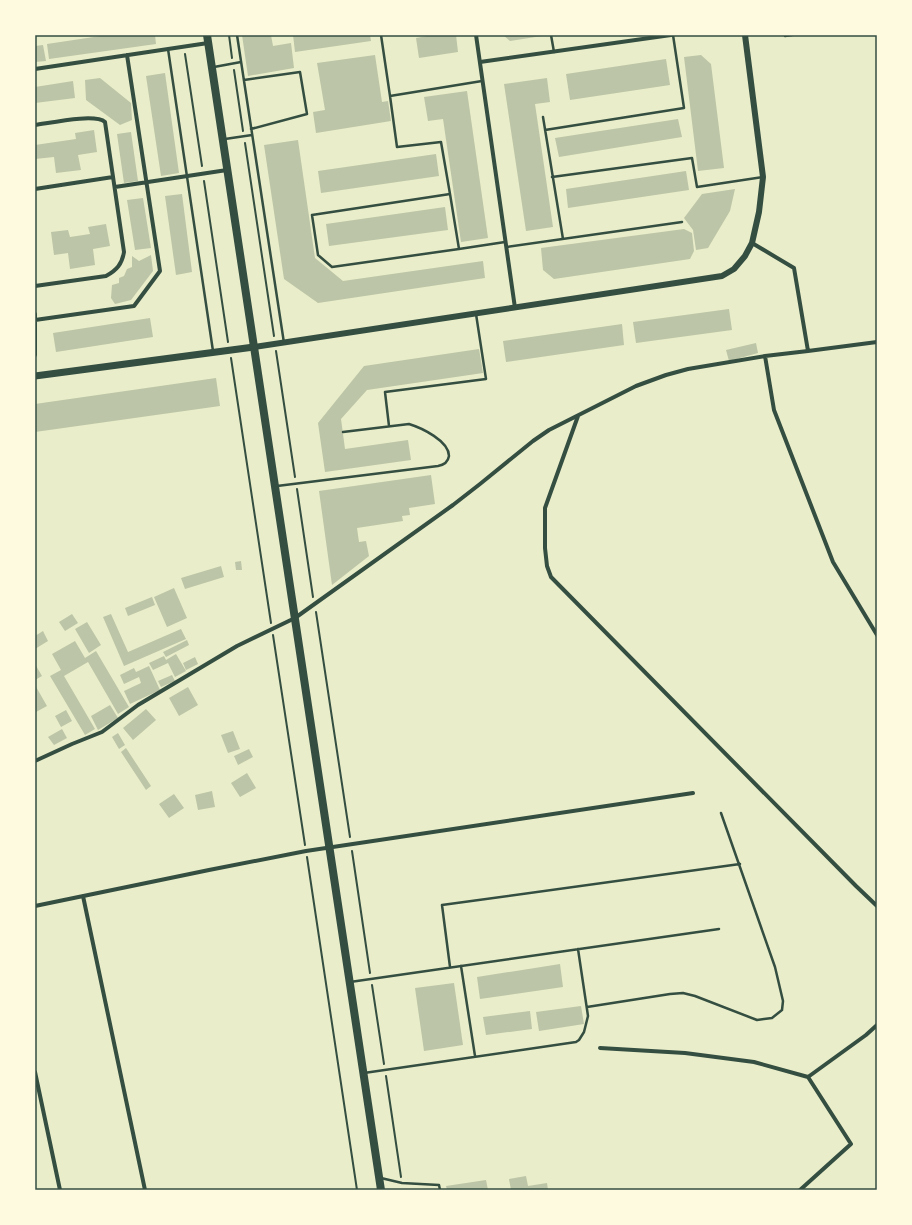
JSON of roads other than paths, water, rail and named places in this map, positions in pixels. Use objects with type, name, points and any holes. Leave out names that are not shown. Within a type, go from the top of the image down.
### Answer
[{"type":"main road","points":[[207,39],[381,1190]]},
{"type":"main road","points":[[35,376],[254,347]]},
{"type":"street","points":[[476,35],[515,308]]},
{"type":"street","points":[[480,62],[672,35]]},
{"type":"street","points":[[254,347],[722,276],[734,270],[745,256],[752,243],[759,212],[764,176],[745,35]]},
{"type":"street","points":[[35,69],[168,49],[207,39]]},
{"type":"street","points":[[35,320],[134,306],[160,271],[127,55]]},
{"type":"street","points":[[35,125],[90,117],[102,119],[105,122],[107,127],[124,252],[122,260],[118,266],[113,272],[106,276],[35,286]]},
{"type":"street","points":[[115,187],[227,170]]},
{"type":"street","points":[[35,189],[114,177]]},
{"type":"street","points":[[752,243],[794,268],[808,351]]},
{"type":"street","points":[[35,314],[35,355]]},
{"type":"street","points":[[35,761],[102,732],[138,705],[237,646],[295,618],[453,505],[549,430],[636,386],[688,369],[765,356],[877,342]]},
{"type":"street","points":[[765,356],[774,410],[833,562],[877,635]]},
{"type":"street","points":[[578,415],[545,508],[545,548],[547,566],[551,577],[877,906]]},
{"type":"street","points":[[35,906],[306,851],[693,793]]},
{"type":"street","points":[[83,896],[145,1190]]},
{"type":"street","points":[[808,1077],[866,1035],[877,1025]]},
{"type":"street","points":[[600,1048],[685,1053],[754,1062],[808,1077],[851,1144],[800,1190]]},
{"type":"street","points":[[35,1072],[60,1190]]},
{"type":"lane","points":[[237,35],[284,343]]},
{"type":"lane","points":[[381,35],[398,147],[441,142],[459,249]]},
{"type":"lane","points":[[551,35],[554,52]]},
{"type":"lane","points":[[545,130],[684,108],[672,35]]},
{"type":"lane","points":[[785,35],[792,35]]},
{"type":"lane","points":[[168,49],[213,352]]},
{"type":"lane","points":[[212,67],[241,62]]},
{"type":"lane","points":[[244,80],[300,72],[307,114],[251,129]]},
{"type":"lane","points":[[390,96],[482,81]]},
{"type":"lane","points":[[543,117],[563,239]]},
{"type":"lane","points":[[222,140],[252,135]]},
{"type":"lane","points":[[552,177],[692,158],[697,187],[764,176]]},
{"type":"lane","points":[[450,194],[312,215],[318,254],[332,268],[459,249],[563,239],[682,222]]},
{"type":"lane","points":[[389,426],[385,392],[486,379],[476,314]]},
{"type":"lane","points":[[275,486],[438,466],[446,463],[448,460],[448,452],[444,444],[417,427],[409,424],[343,432]]},
{"type":"lane","points":[[587,1006],[683,993],[695,996],[757,1020],[772,1018],[782,1010],[783,1001],[775,966],[721,813]]},
{"type":"lane","points":[[450,967],[442,906],[740,864]]},
{"type":"lane","points":[[350,982],[719,930]]},
{"type":"lane","points":[[363,1073],[576,1042],[582,1036],[587,1025],[588,1016],[578,949]]},
{"type":"lane","points":[[461,966],[475,1056]]},
{"type":"lane","points":[[379,1177],[402,1183],[439,1185],[440,1190]]}]
